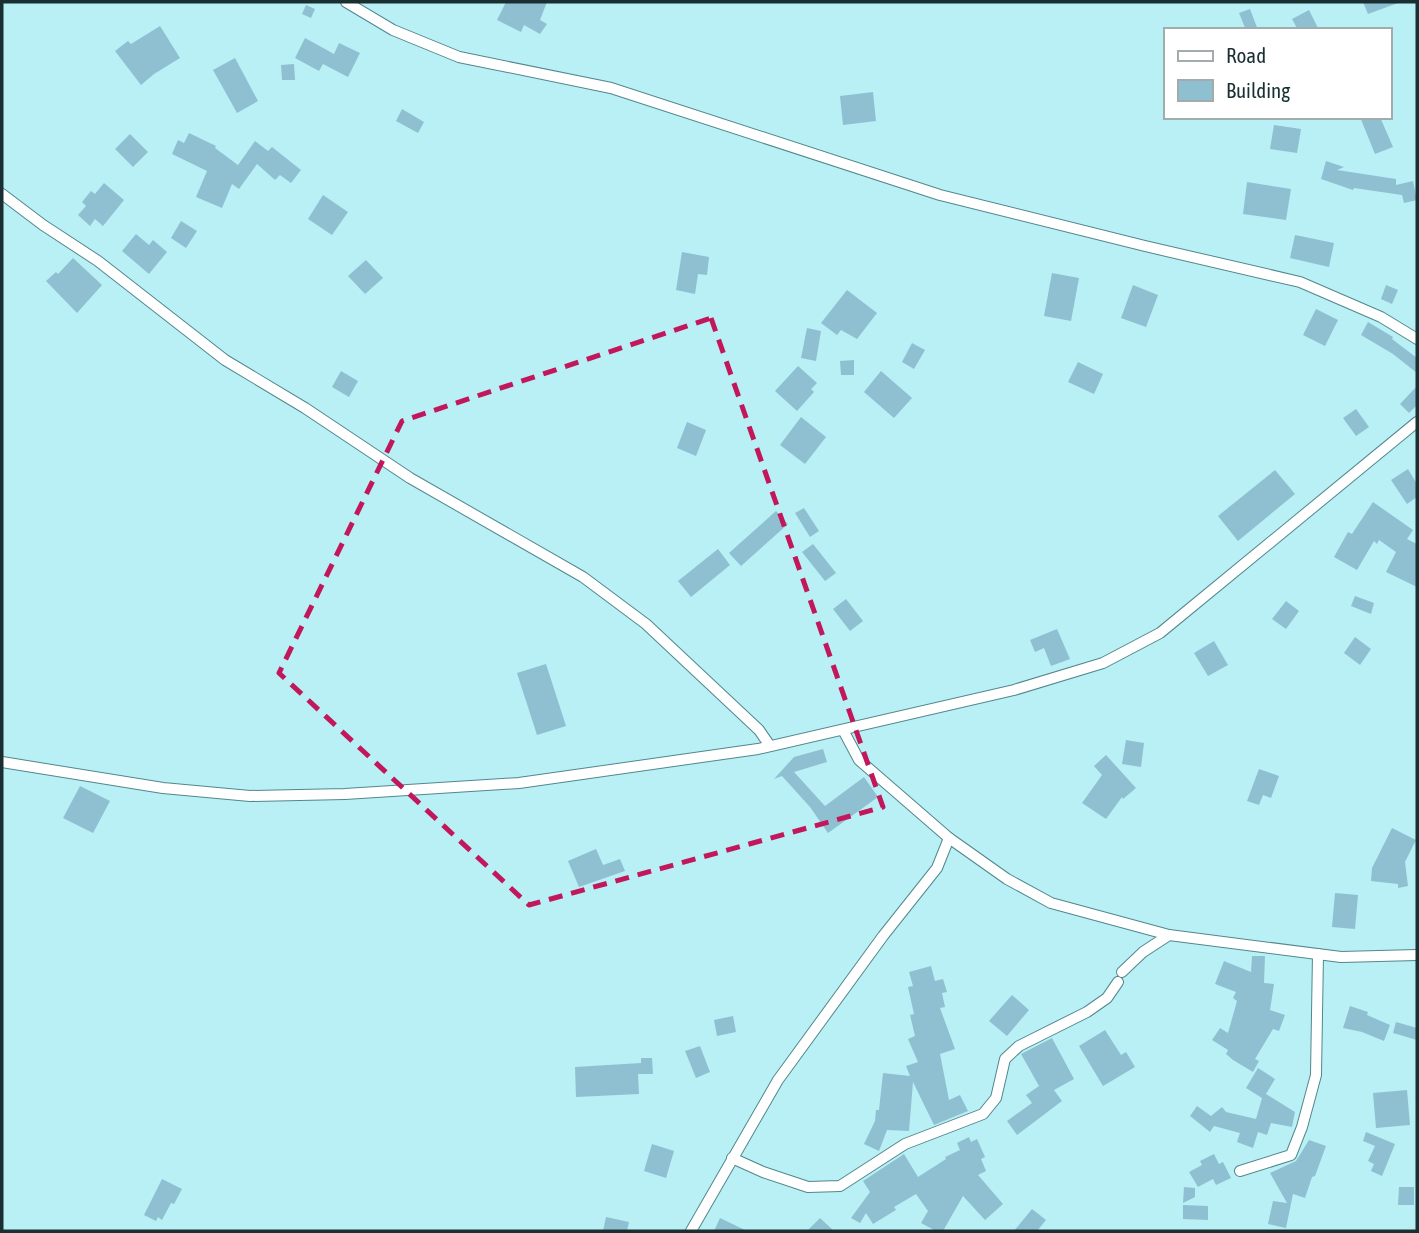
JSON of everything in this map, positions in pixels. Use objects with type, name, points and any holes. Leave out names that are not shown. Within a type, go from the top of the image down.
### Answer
[{"type":"street","points":[[346,2],[393,30],[459,57],[611,88],[940,195],[1300,282],[1381,317],[1417,339]]},
{"type":"street","points":[[2,194],[98,261],[225,360],[305,408],[410,478],[583,577],[646,624],[759,730],[770,746]]},
{"type":"street","points":[[2,762],[163,788],[250,796],[345,794],[519,783],[770,746],[1027,686],[1103,663],[1160,633],[1417,422]]},
{"type":"street","points":[[843,730],[859,760],[949,838],[1007,879],[1051,903],[1169,935],[1341,957],[1417,955]]},
{"type":"street","points":[[691,1231],[778,1080],[883,936],[937,868],[949,838]]},
{"type":"street","points":[[732,1158],[808,1187],[840,1186],[905,1144],[983,1115],[996,1098],[1005,1059],[1019,1046],[1087,1012],[1107,998],[1120,977],[1143,952],[1169,935]]},
{"type":"street","points":[[1240,1171],[1291,1154],[1302,1127],[1316,1075],[1318,954]]},
{"type":"highlighted area","points":[[711,318],[883,807],[529,905],[279,673],[402,421]]},
{"type":"building","points":[[506,2],[547,2],[540,20],[547,24],[540,34],[524,25],[521,32],[497,20]]},
{"type":"building","points":[[1363,2],[1398,2],[1398,3],[1368,14]]},
{"type":"building","points":[[306,5],[315,9],[311,18],[302,14]]},
{"type":"building","points":[[1250,9],[1257,28],[1245,28],[1239,13]]},
{"type":"building","points":[[1309,10],[1318,28],[1297,28],[1292,19]]},
{"type":"building","points":[[160,26],[180,58],[141,85],[115,51],[128,41],[131,44]]},
{"type":"building","points":[[305,38],[334,54],[339,43],[360,53],[348,77],[323,64],[319,71],[295,58]]},
{"type":"building","points":[[235,58],[258,101],[237,113],[213,70]]},
{"type":"building","points":[[294,64],[295,80],[282,80],[281,65]]},
{"type":"building","points":[[873,92],[876,121],[843,125],[840,96]]},
{"type":"building","points":[[402,109],[424,122],[418,133],[396,121]]},
{"type":"building","points":[[1361,119],[1381,119],[1393,147],[1375,154]]},
{"type":"building","points":[[1274,125],[1301,129],[1297,153],[1270,149]]},
{"type":"building","points":[[189,133],[216,146],[215,148],[238,165],[255,141],[268,151],[272,147],[301,170],[291,183],[280,175],[275,180],[257,164],[239,189],[232,184],[222,208],[196,197],[207,171],[172,154],[178,140],[184,143]]},
{"type":"building","points":[[130,134],[148,152],[133,167],[115,149]]},
{"type":"building","points":[[1326,161],[1344,167],[1337,170],[1396,179],[1396,185],[1413,181],[1417,200],[1404,203],[1402,195],[1353,190],[1321,179]]},
{"type":"building","points":[[1247,182],[1291,189],[1286,220],[1243,214]]},
{"type":"building","points":[[104,183],[124,200],[103,226],[95,219],[90,226],[78,215],[86,206],[82,202],[91,191],[95,194]]},
{"type":"building","points":[[323,195],[348,212],[332,235],[308,219]]},
{"type":"building","points":[[181,221],[197,231],[186,248],[171,238]]},
{"type":"building","points":[[136,234],[149,245],[153,240],[167,252],[149,274],[122,251]]},
{"type":"building","points":[[1295,235],[1334,243],[1329,267],[1290,258]]},
{"type":"building","points":[[682,252],[709,257],[707,275],[698,274],[695,294],[676,290]]},
{"type":"building","points":[[73,258],[102,285],[77,313],[46,281],[56,272],[58,274]]},
{"type":"building","points":[[366,260],[383,278],[365,294],[348,276]]},
{"type":"building","points":[[1052,273],[1079,278],[1071,321],[1044,316]]},
{"type":"building","points":[[1133,285],[1158,295],[1146,327],[1121,318]]},
{"type":"building","points":[[1386,285],[1398,290],[1392,304],[1381,299]]},
{"type":"building","points":[[847,290],[877,313],[857,339],[841,330],[837,335],[821,323]]},
{"type":"building","points":[[1316,309],[1338,320],[1325,346],[1303,335]]},
{"type":"building","points":[[1368,322],[1393,337],[1392,339],[1417,358],[1417,373],[1393,354],[1361,335]]},
{"type":"building","points":[[807,328],[821,331],[816,361],[801,358]]},
{"type":"building","points":[[912,343],[925,350],[914,369],[902,362]]},
{"type":"building","points":[[854,360],[854,375],[841,375],[840,361]]},
{"type":"building","points":[[1078,362],[1103,374],[1094,394],[1068,382]]},
{"type":"building","points":[[798,366],[817,383],[811,389],[814,392],[797,411],[775,391]]},
{"type":"building","points":[[341,371],[358,381],[349,397],[332,387]]},
{"type":"building","points":[[881,371],[912,398],[894,418],[864,392]]},
{"type":"building","points":[[1417,386],[1417,405],[1409,413],[1400,404]]},
{"type":"building","points":[[1356,409],[1369,427],[1356,436],[1343,418]]},
{"type":"building","points":[[801,417],[826,437],[805,464],[780,445]]},
{"type":"building","points":[[687,422],[706,430],[696,456],[677,448]]},
{"type":"building","points":[[1408,469],[1417,484],[1417,497],[1407,504],[1391,480]]},
{"type":"building","points":[[1275,470],[1295,494],[1238,541],[1218,516]]},
{"type":"building","points":[[1373,502],[1413,530],[1407,539],[1417,544],[1417,587],[1386,572],[1396,552],[1379,540],[1377,544],[1374,541],[1357,570],[1334,557],[1348,532],[1352,534]]},
{"type":"building","points":[[804,508],[819,531],[810,537],[795,513]]},
{"type":"building","points":[[776,511],[788,524],[741,566],[729,553]]},
{"type":"building","points":[[813,544],[836,573],[825,581],[802,552]]},
{"type":"building","points":[[718,549],[730,565],[691,597],[678,581]]},
{"type":"building","points":[[1355,596],[1374,603],[1371,614],[1351,606]]},
{"type":"building","points":[[846,599],[863,621],[850,631],[833,609]]},
{"type":"building","points":[[1286,601],[1299,611],[1286,629],[1272,619]]},
{"type":"building","points":[[1057,629],[1070,659],[1051,666],[1044,648],[1035,652],[1030,640]]},
{"type":"building","points":[[1355,637],[1371,649],[1360,665],[1344,653]]},
{"type":"building","points":[[1214,641],[1228,665],[1208,676],[1194,653]]},
{"type":"building","points":[[546,664],[566,726],[537,735],[517,673]]},
{"type":"building","points":[[1126,740],[1144,743],[1141,767],[1122,764]]},
{"type":"building","points":[[823,749],[827,762],[794,772],[825,806],[864,777],[878,797],[828,833],[810,807],[782,776],[774,779],[794,757]]},
{"type":"building","points":[[1106,755],[1136,788],[1123,799],[1122,797],[1106,819],[1082,803],[1102,775],[1094,766]]},
{"type":"building","points":[[1259,769],[1279,776],[1271,798],[1263,795],[1259,805],[1247,801]]},
{"type":"building","points":[[80,786],[110,801],[93,833],[63,818]]},
{"type":"building","points":[[1392,828],[1416,840],[1405,862],[1408,886],[1398,888],[1398,884],[1371,881],[1372,868]]},
{"type":"building","points":[[596,849],[603,865],[620,859],[625,871],[579,887],[568,861]]},
{"type":"building","points":[[1335,893],[1358,895],[1355,929],[1332,927]]},
{"type":"building","points":[[1252,956],[1265,956],[1264,983],[1274,984],[1270,1010],[1285,1015],[1279,1031],[1273,1029],[1255,1059],[1259,1061],[1253,1072],[1233,1060],[1226,1054],[1228,1050],[1212,1040],[1220,1028],[1228,1033],[1237,1001],[1233,998],[1236,992],[1215,984],[1224,961],[1251,972]]},
{"type":"building","points":[[931,966],[935,981],[943,979],[947,992],[942,993],[945,1007],[940,1008],[955,1049],[940,1054],[949,1100],[960,1095],[968,1111],[934,1125],[913,1082],[909,1131],[887,1130],[879,1151],[864,1144],[875,1121],[876,1110],[879,1110],[883,1073],[910,1076],[906,1066],[918,1062],[908,1039],[915,1036],[910,1015],[914,1014],[908,987],[913,986],[909,972]]},
{"type":"building","points":[[1012,995],[1029,1010],[1007,1036],[989,1021]]},
{"type":"building","points":[[1350,1006],[1368,1012],[1367,1015],[1390,1025],[1384,1041],[1343,1028]]},
{"type":"building","points":[[733,1016],[736,1032],[717,1036],[714,1020]]},
{"type":"building","points":[[1396,1022],[1417,1028],[1417,1040],[1393,1033]]},
{"type":"building","points":[[1105,1030],[1121,1055],[1126,1052],[1135,1067],[1103,1086],[1079,1046]]},
{"type":"building","points":[[1052,1038],[1074,1079],[1054,1090],[1062,1101],[1017,1135],[1007,1121],[1032,1103],[1026,1095],[1039,1086],[1021,1054]]},
{"type":"building","points":[[700,1046],[710,1072],[696,1078],[685,1051]]},
{"type":"building","points":[[641,1058],[652,1058],[653,1074],[638,1074],[639,1094],[576,1097],[575,1067],[641,1063]]},
{"type":"building","points":[[1258,1068],[1275,1079],[1266,1094],[1295,1112],[1292,1127],[1271,1123],[1267,1135],[1258,1132],[1253,1148],[1237,1142],[1240,1133],[1214,1126],[1210,1132],[1190,1116],[1197,1106],[1211,1116],[1222,1107],[1226,1112],[1256,1119],[1262,1098],[1246,1088]]},
{"type":"building","points":[[1407,1090],[1410,1125],[1376,1128],[1373,1093]]},
{"type":"building","points":[[1366,1132],[1395,1144],[1382,1176],[1371,1171],[1374,1164],[1368,1161],[1375,1146],[1363,1141]]},
{"type":"building","points":[[969,1137],[971,1142],[977,1139],[985,1157],[981,1159],[986,1171],[978,1175],[1003,1204],[985,1220],[963,1196],[943,1231],[936,1231],[921,1223],[928,1211],[916,1194],[873,1224],[866,1213],[860,1223],[851,1218],[870,1192],[863,1181],[904,1154],[918,1177],[946,1159],[945,1157],[960,1150],[957,1143]]},
{"type":"building","points":[[1309,1140],[1326,1146],[1305,1198],[1293,1194],[1286,1228],[1268,1224],[1273,1201],[1287,1203],[1270,1173],[1296,1161]]},
{"type":"building","points":[[652,1144],[674,1151],[666,1178],[644,1171]]},
{"type":"building","points":[[1214,1154],[1219,1164],[1223,1162],[1231,1178],[1216,1185],[1213,1179],[1198,1187],[1189,1172],[1202,1165],[1200,1161]]},
{"type":"building","points":[[162,1179],[182,1189],[162,1220],[158,1217],[156,1221],[144,1215]]},
{"type":"building","points":[[1184,1187],[1195,1188],[1195,1197],[1183,1203]]},
{"type":"building","points":[[1399,1187],[1414,1187],[1414,1205],[1398,1205]]},
{"type":"building","points":[[1183,1205],[1208,1206],[1208,1220],[1183,1219]]},
{"type":"building","points":[[1032,1209],[1046,1220],[1037,1231],[1014,1231]]},
{"type":"building","points":[[606,1217],[629,1222],[627,1231],[603,1231]]},
{"type":"building","points":[[720,1218],[747,1231],[714,1231]]},
{"type":"building","points":[[820,1218],[834,1231],[807,1231]]}]
